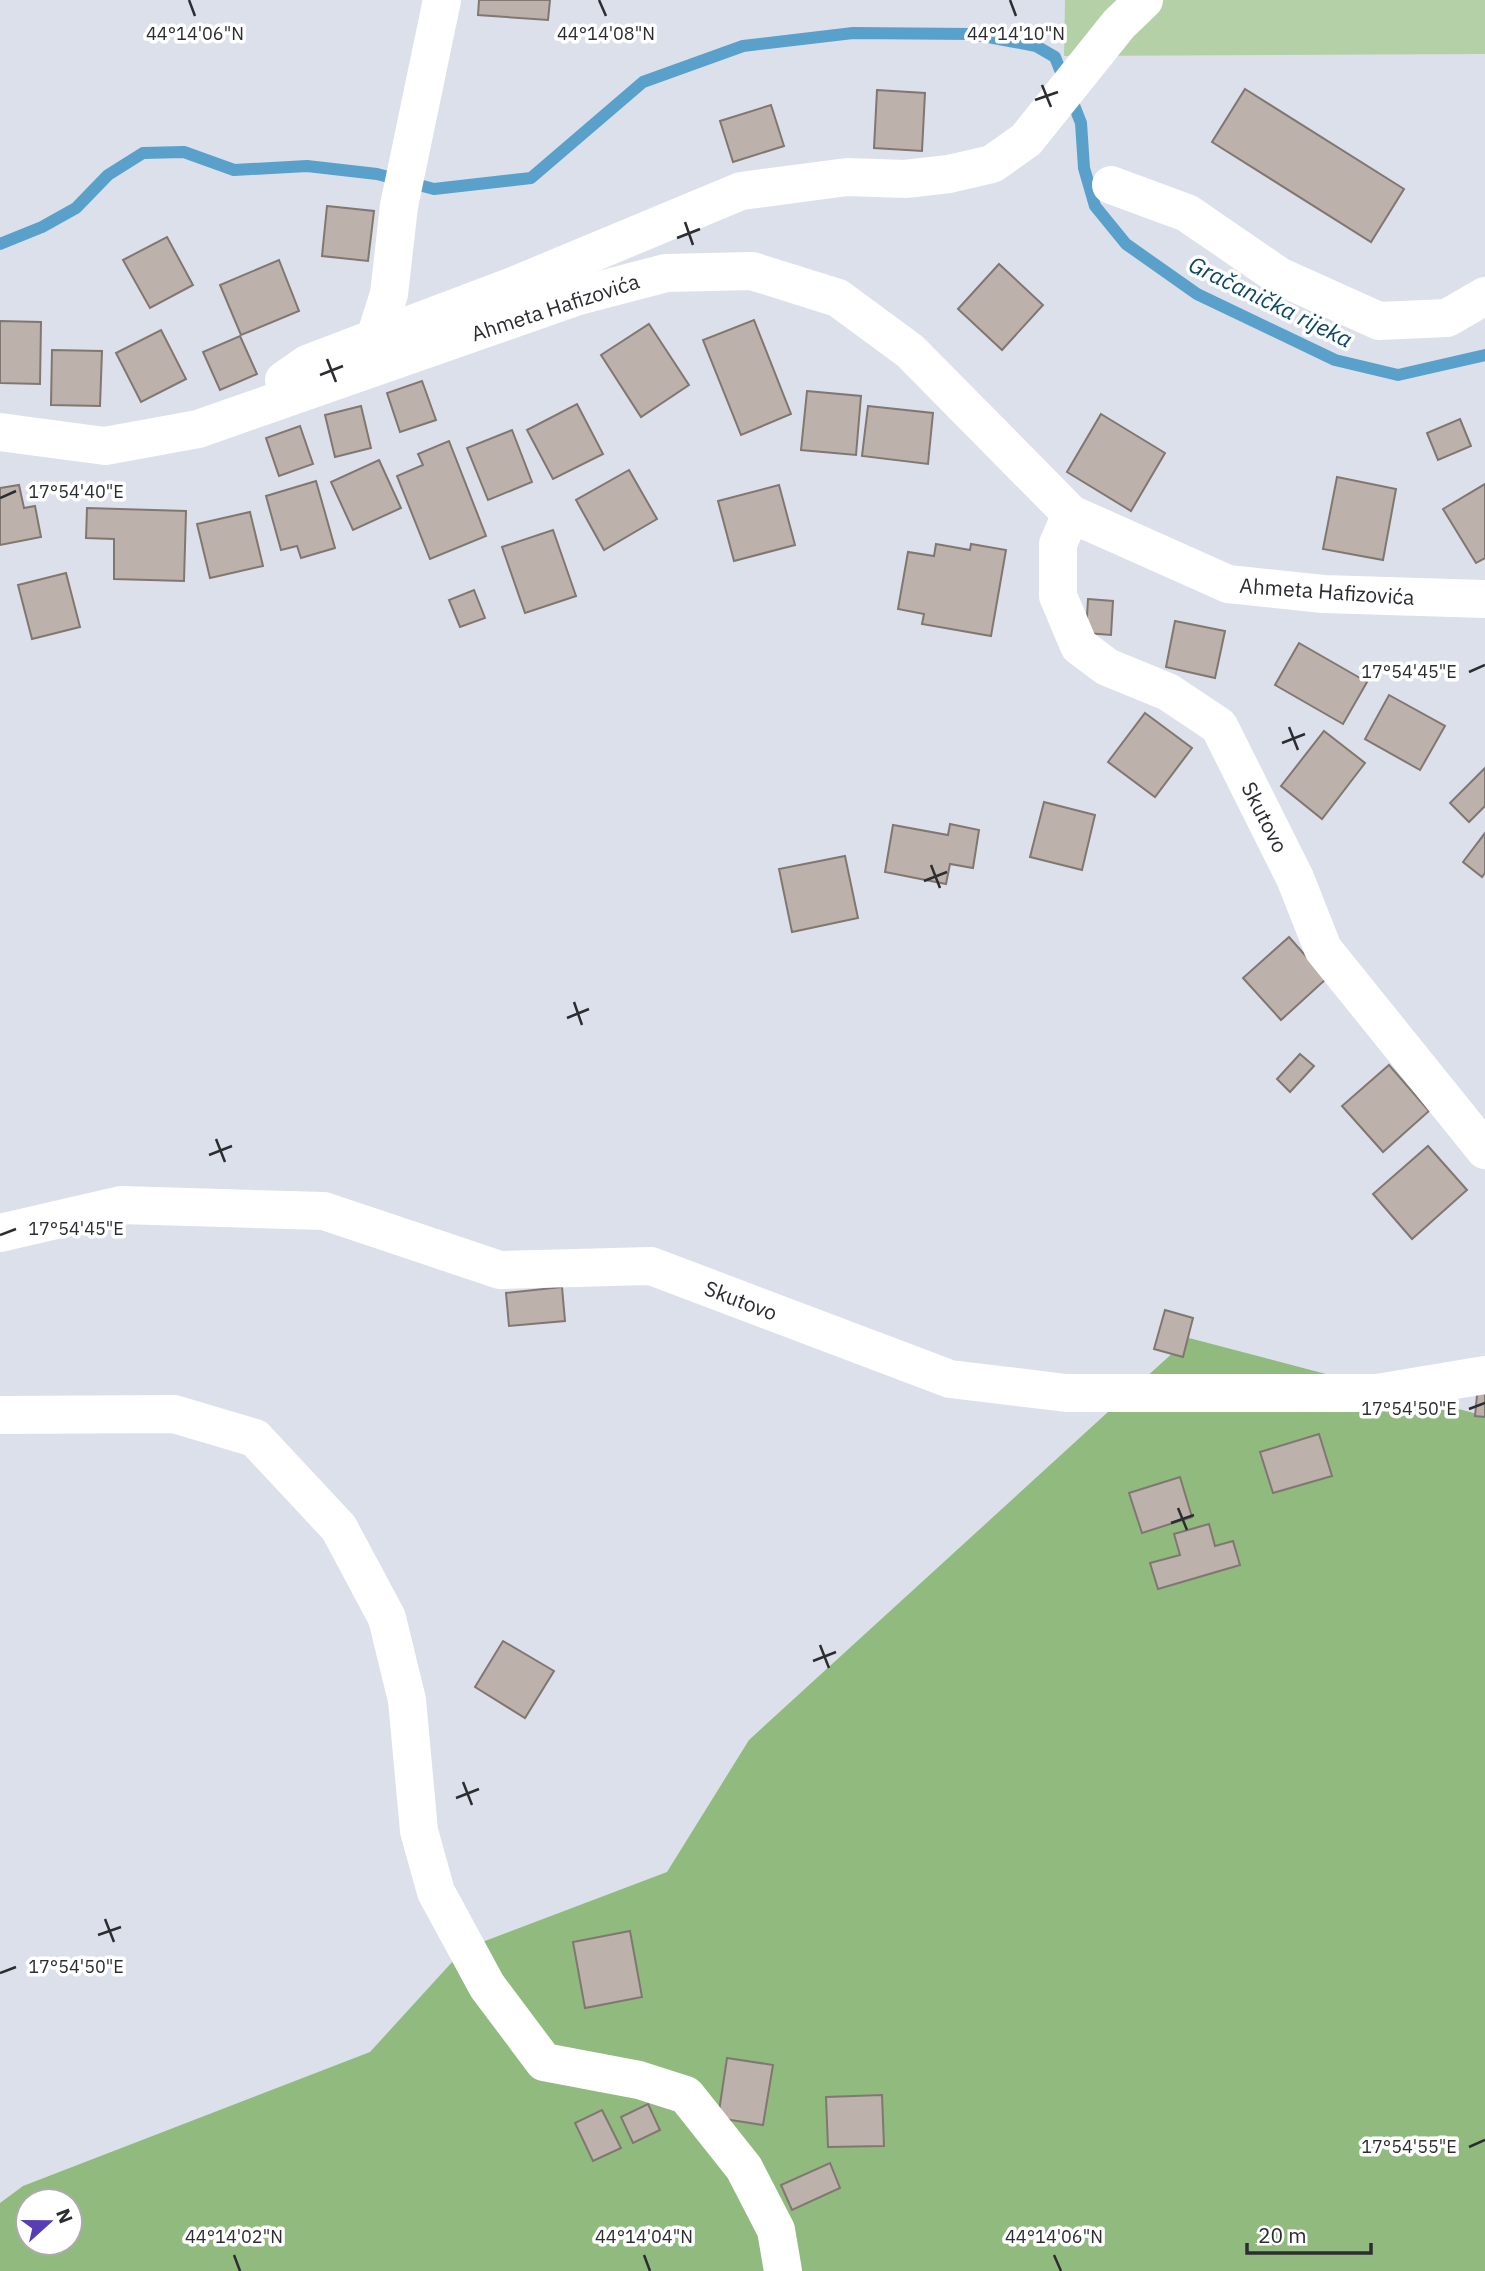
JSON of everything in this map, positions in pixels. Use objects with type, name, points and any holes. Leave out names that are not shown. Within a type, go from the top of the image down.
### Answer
[{"type":"street","points":[[376,338],[389,294],[400,206],[442,0]]},
{"type":"street","name":"Ahmeta Hafizovića","points":[[248,413],[275,385],[307,364],[513,286],[741,191],[847,177],[905,179],[949,174],[992,164],[1026,140],[1119,23],[1144,0]]},
{"type":"street","points":[[1111,185],[1187,213],[1279,276],[1379,321],[1447,318],[1485,296]]},
{"type":"street","name":"Ahmeta Hafizovića","points":[[0,432],[105,446],[198,429],[578,296],[666,273],[752,271],[838,298],[910,351],[1071,514],[1228,584],[1323,594],[1485,599]]},
{"type":"street","name":"Skutovo","points":[[1071,514],[1058,544],[1058,596],[1080,646],[1107,667],[1168,692],[1219,726],[1295,878],[1323,949],[1485,1150]]},
{"type":"street","name":"Skutovo","points":[[0,1233],[121,1205],[324,1211],[500,1270],[651,1266],[950,1379],[1066,1393],[1377,1394],[1485,1375]]},
{"type":"street","points":[[0,1415],[174,1414],[255,1438],[330,1518],[339,1528],[387,1618],[407,1700],[419,1831],[436,1892],[487,1986],[544,2062],[639,2080],[686,2095],[744,2168],[775,2230],[783,2271]]},
{"type":"green space","points":[[1065,0],[1485,0],[1485,54],[1064,56]]},
{"type":"green space","points":[[1189,1338],[1485,1416],[1485,2271],[0,2271],[0,2203],[14,2193],[14,2257],[84,2257],[84,2187],[23,2186],[370,2052],[464,1949],[667,1872],[749,1740]]},
{"type":"building","points":[[479,0],[550,0],[548,20],[478,15]]},
{"type":"building","points":[[1245,89],[1404,189],[1371,242],[1212,142]]},
{"type":"building","points":[[877,90],[925,93],[922,151],[874,148]]},
{"type":"building","points":[[771,105],[784,146],[733,162],[720,121]]},
{"type":"building","points":[[327,206],[374,211],[368,261],[322,256]]},
{"type":"building","points":[[167,237],[193,285],[150,308],[123,260]]},
{"type":"building","points":[[279,260],[299,311],[241,335],[220,285]]},
{"type":"building","points":[[999,264],[1043,305],[1002,350],[958,309]]},
{"type":"building","points":[[754,320],[791,414],[741,435],[703,340]]},
{"type":"building","points":[[0,321],[41,322],[40,384],[0,383]]},
{"type":"building","points":[[649,324],[689,385],[641,417],[601,355]]},
{"type":"building","points":[[161,330],[186,379],[141,402],[116,353]]},
{"type":"building","points":[[240,336],[257,374],[220,390],[203,352]]},
{"type":"building","points":[[52,350],[102,351],[100,406],[51,405]]},
{"type":"building","points":[[422,381],[436,420],[400,432],[387,393]]},
{"type":"building","points":[[807,391],[861,396],[856,455],[801,450]]},
{"type":"building","points":[[577,404],[603,454],[553,479],[527,430]]},
{"type":"building","points":[[361,406],[371,448],[335,457],[325,415]]},
{"type":"building","points":[[868,406],[933,413],[928,464],[862,456]]},
{"type":"building","points":[[1101,414],[1165,453],[1131,511],[1067,472]]},
{"type":"building","points":[[1460,419],[1471,446],[1438,460],[1427,433]]},
{"type":"building","points":[[300,426],[313,464],[279,476],[266,438]]},
{"type":"building","points":[[512,430],[532,482],[488,500],[467,448]]},
{"type":"building","points":[[449,441],[486,536],[430,559],[397,476],[423,465],[418,454]]},
{"type":"building","points":[[379,460],[401,508],[353,530],[331,482]]},
{"type":"building","points":[[629,470],[657,519],[604,550],[576,500]]},
{"type":"building","points":[[1337,477],[1396,489],[1383,560],[1323,549]]},
{"type":"building","points":[[316,481],[335,548],[301,558],[297,546],[281,550],[266,496]]},
{"type":"building","points":[[1485,484],[1485,558],[1476,563],[1443,509]]},
{"type":"building","points":[[19,485],[24,508],[35,506],[41,537],[0,545],[0,488]]},
{"type":"building","points":[[779,485],[795,545],[734,561],[718,501]]},
{"type":"building","points":[[87,508],[186,511],[184,581],[114,579],[114,539],[86,538]]},
{"type":"building","points":[[250,512],[263,566],[210,578],[197,524]]},
{"type":"building","points":[[553,530],[576,596],[525,613],[502,547]]},
{"type":"building","points":[[936,544],[970,550],[971,544],[1006,550],[991,636],[922,624],[924,614],[898,609],[908,552],[934,556]]},
{"type":"building","points":[[66,573],[80,627],[32,639],[18,585]]},
{"type":"building","points":[[474,590],[485,618],[460,627],[449,600]]},
{"type":"building","points":[[1088,599],[1113,601],[1111,635],[1086,633]]},
{"type":"building","points":[[1175,621],[1225,631],[1215,678],[1166,667]]},
{"type":"building","points":[[1299,643],[1367,682],[1343,724],[1275,685]]},
{"type":"building","points":[[1389,695],[1445,726],[1420,770],[1365,739]]},
{"type":"building","points":[[1145,713],[1192,748],[1155,797],[1108,762]]},
{"type":"building","points":[[1324,731],[1365,763],[1322,819],[1281,786]]},
{"type":"building","points":[[1485,768],[1485,806],[1469,822],[1450,803]]},
{"type":"building","points":[[1044,802],[1095,815],[1082,870],[1030,857]]},
{"type":"building","points":[[950,824],[979,830],[973,868],[950,864],[946,884],[885,872],[893,825],[948,835]]},
{"type":"building","points":[[1485,833],[1485,873],[1482,877],[1463,862]]},
{"type":"building","points":[[845,856],[858,918],[792,932],[779,869]]},
{"type":"building","points":[[1289,937],[1326,979],[1281,1020],[1243,978]]},
{"type":"building","points":[[1300,1054],[1314,1066],[1290,1092],[1277,1079]]},
{"type":"building","points":[[1389,1065],[1429,1111],[1383,1152],[1342,1106]]},
{"type":"building","points":[[1428,1146],[1467,1190],[1412,1239],[1373,1194]]},
{"type":"building","points":[[562,1287],[565,1321],[509,1326],[506,1293]]},
{"type":"building","points":[[1165,1310],[1193,1318],[1183,1357],[1154,1349]]},
{"type":"building","points":[[1478,1385],[1485,1386],[1485,1417],[1475,1416]]},
{"type":"building","points":[[1319,1434],[1332,1476],[1273,1493],[1260,1452]]},
{"type":"building","points":[[1180,1477],[1192,1517],[1142,1533],[1129,1493]]},
{"type":"building","points":[[1209,1524],[1215,1546],[1233,1541],[1240,1565],[1158,1589],[1150,1563],[1180,1555],[1174,1534]]},
{"type":"building","points":[[503,1641],[554,1671],[525,1718],[475,1687]]},
{"type":"building","points":[[630,1931],[642,1997],[585,2008],[573,1942]]},
{"type":"building","points":[[727,2058],[773,2065],[763,2125],[718,2118]]},
{"type":"building","points":[[882,2095],[884,2146],[828,2147],[826,2097]]},
{"type":"building","points":[[648,2104],[660,2130],[633,2143],[621,2117]]},
{"type":"building","points":[[602,2110],[621,2148],[593,2161],[575,2123]]},
{"type":"building","points":[[830,2163],[840,2188],[792,2210],[781,2185]]},
{"type":"waterway","name":"Gračanička rijeka","points":[[0,244],[42,227],[76,208],[108,175],[143,153],[184,152],[234,170],[307,166],[377,174],[434,189],[531,178],[643,82],[743,46],[853,33],[972,34],[1036,46],[1055,57],[1081,123],[1084,168],[1095,206],[1126,244],[1197,294],[1335,360],[1398,375],[1485,355]]}]
